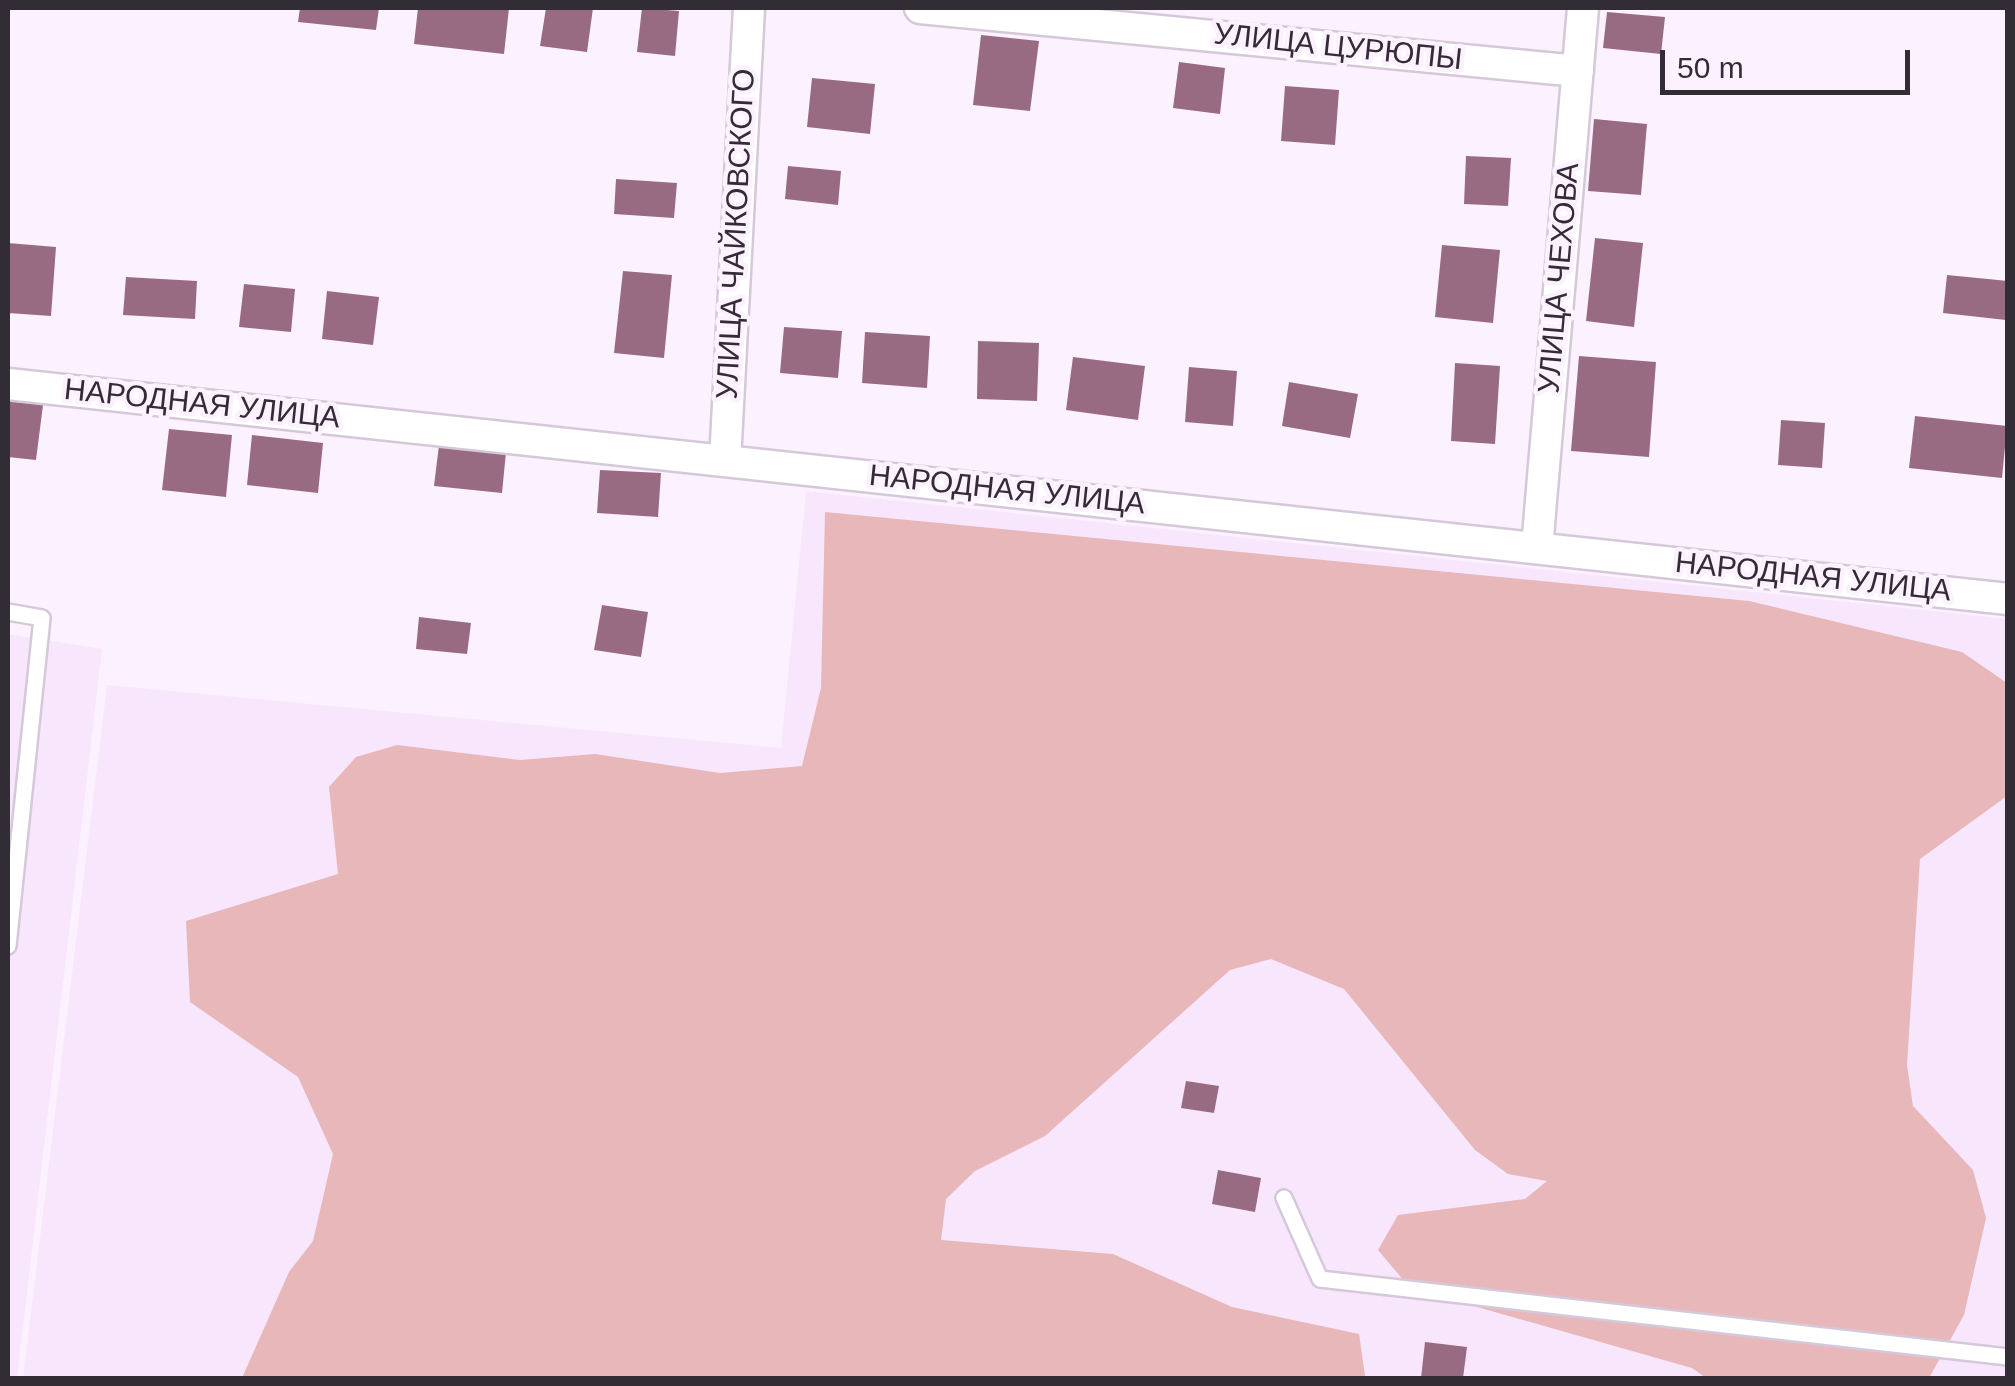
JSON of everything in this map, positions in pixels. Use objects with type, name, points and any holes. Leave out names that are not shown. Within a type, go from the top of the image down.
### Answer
[{"type":"street","name":"УЛИЦА ЧАЙКОВСКОГО","points":[[725,461],[748,8]]},
{"type":"street","name":"УЛИЦА ЦУРЮПЫ","points":[[920,8],[1578,71]]},
{"type":"street","name":"УЛИЦА ЧЕХОВА","points":[[1536,548],[1584,8]]},
{"type":"street","name":"НАРОДНАЯ УЛИЦА","points":[[8,384],[2008,598]]},
{"type":"lane","points":[[8,612],[42,618],[8,946]]},
{"type":"lane","points":[[1284,1198],[1320,1279],[2008,1357]]},
{"type":"shaded area","points":[[806,491],[2007,619],[2007,1378],[23,1378],[107,685],[781,748]]},
{"type":"shaded area","points":[[825,512],[1749,601],[1962,652],[2007,683],[2007,796],[1920,859],[1907,1065],[1913,1106],[1973,1170],[1986,1218],[1964,1315],[1929,1378],[1706,1378],[1692,1368],[1442,1297],[1405,1282],[1378,1250],[1398,1215],[1525,1199],[1547,1181],[1508,1174],[1475,1150],[1344,989],[1271,959],[1230,970],[1045,1136],[975,1171],[946,1199],[941,1240],[1113,1254],[1232,1307],[1359,1334],[1365,1376],[1362,1378],[242,1378],[289,1272],[313,1241],[333,1154],[298,1077],[190,1002],[186,921],[338,874],[329,787],[356,757],[397,745],[520,760],[595,754],[720,773],[802,766],[821,688]]},
{"type":"shaded area","points":[[8,634],[102,649],[17,1378],[8,1378]]},
{"type":"building","points":[[300,8],[379,8],[376,30],[298,22]]},
{"type":"building","points":[[418,8],[509,8],[504,54],[414,44]]},
{"type":"building","points":[[546,8],[593,8],[587,52],[540,46]]},
{"type":"building","points":[[642,8],[679,11],[675,56],[637,52]]},
{"type":"building","points":[[1607,12],[1665,17],[1661,54],[1603,48]]},
{"type":"building","points":[[981,35],[1039,41],[1030,111],[973,105]]},
{"type":"building","points":[[1179,62],[1225,68],[1220,114],[1173,108]]},
{"type":"building","points":[[812,78],[875,84],[870,134],[807,127]]},
{"type":"building","points":[[1285,86],[1339,90],[1335,145],[1281,141]]},
{"type":"building","points":[[1594,119],[1647,124],[1641,195],[1588,191]]},
{"type":"building","points":[[1466,156],[1511,158],[1508,206],[1464,204]]},
{"type":"building","points":[[788,166],[841,171],[838,205],[785,199]]},
{"type":"building","points":[[616,179],[677,183],[674,218],[614,214]]},
{"type":"building","points":[[1595,238],[1643,243],[1634,327],[1586,321]]},
{"type":"building","points":[[8,243],[56,247],[51,316],[8,313]]},
{"type":"building","points":[[1442,245],[1500,250],[1493,323],[1435,317]]},
{"type":"building","points":[[623,271],[672,275],[664,358],[614,353]]},
{"type":"building","points":[[1947,275],[2008,281],[2006,320],[1943,313]]},
{"type":"building","points":[[126,277],[197,281],[195,319],[123,315]]},
{"type":"building","points":[[244,284],[295,289],[291,332],[239,327]]},
{"type":"building","points":[[327,291],[379,297],[373,345],[322,339]]},
{"type":"building","points":[[784,327],[842,331],[838,378],[780,373]]},
{"type":"building","points":[[865,332],[930,336],[927,388],[862,383]]},
{"type":"building","points":[[978,341],[1039,343],[1037,401],[977,399]]},
{"type":"building","points":[[1579,356],[1656,362],[1649,457],[1571,451]]},
{"type":"building","points":[[1073,357],[1145,366],[1138,420],[1066,410]]},
{"type":"building","points":[[1455,363],[1500,366],[1495,444],[1451,441]]},
{"type":"building","points":[[1189,367],[1237,371],[1233,426],[1185,422]]},
{"type":"building","points":[[1289,382],[1358,394],[1350,438],[1282,426]]},
{"type":"building","points":[[8,401],[43,405],[36,460],[8,457]]},
{"type":"building","points":[[1915,416],[2007,426],[2002,478],[1909,468]]},
{"type":"building","points":[[1781,420],[1825,423],[1822,468],[1778,465]]},
{"type":"building","points":[[169,429],[232,435],[226,497],[162,490]]},
{"type":"building","points":[[252,435],[323,443],[318,493],[247,485]]},
{"type":"building","points":[[439,445],[506,452],[502,493],[434,486]]},
{"type":"building","points":[[600,470],[661,473],[658,517],[597,513]]},
{"type":"building","points":[[602,605],[648,612],[641,657],[594,650]]},
{"type":"building","points":[[419,617],[471,623],[467,654],[416,649]]},
{"type":"building","points":[[1186,1081],[1219,1086],[1214,1113],[1181,1108]]},
{"type":"building","points":[[1218,1170],[1261,1178],[1255,1212],[1212,1204]]},
{"type":"building","points":[[1425,1342],[1467,1347],[1463,1378],[1421,1378]]}]
